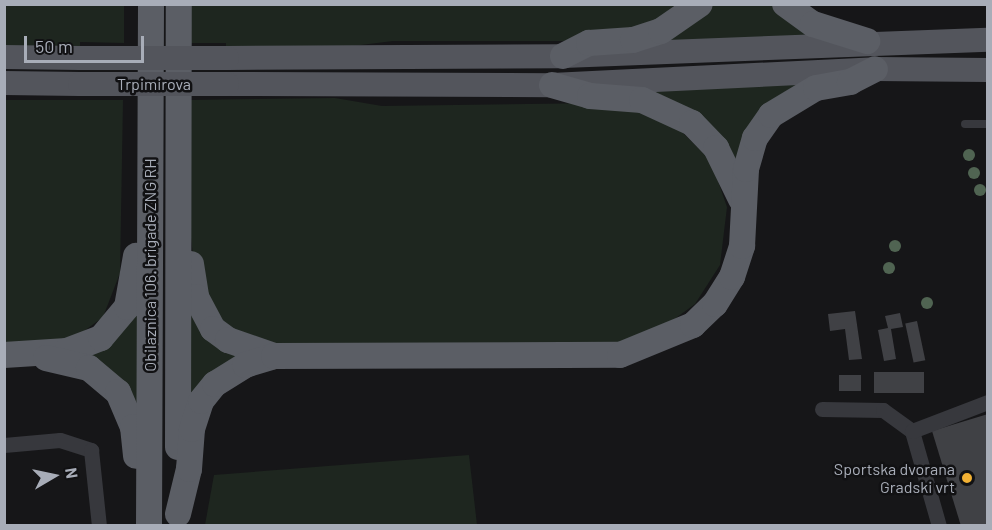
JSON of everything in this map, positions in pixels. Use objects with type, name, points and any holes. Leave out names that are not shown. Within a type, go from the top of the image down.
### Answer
[{"type":"highway","name":"Obilaznica 106. brigade ZNG RH","points":[[149,521],[151,4]]},
{"type":"highway","name":"Obilaznica 106. brigade ZNG RH","points":[[178,520],[179,4]]},
{"type":"highway","points":[[563,56],[589,43],[633,40],[662,31],[700,4]]},
{"type":"highway","points":[[785,4],[813,24],[867,41]]},
{"type":"highway","points":[[179,205],[203,315],[228,340],[274,356],[578,358],[620,355],[664,341],[693,325],[715,304],[732,277],[742,246],[746,169],[755,138],[771,115],[816,88],[850,82],[875,69]]},
{"type":"highway","points":[[552,85],[590,96],[642,100],[692,123],[716,148],[744,205]]},
{"type":"highway","points":[[31,356],[87,345],[116,323],[133,286],[138,236],[151,201]]},
{"type":"highway","points":[[4,355],[31,356],[89,368],[118,392],[133,427],[149,521]]},
{"type":"highway","points":[[178,520],[189,469],[192,429],[201,401],[229,374],[274,356]]},
{"type":"main road","name":"Trpimirova","points":[[4,57],[563,56],[867,41],[987,40]]},
{"type":"main road","name":"Trpimirova","points":[[4,83],[552,85],[875,69],[987,70]]},
{"type":"street","points":[[912,431],[987,402]]},
{"type":"street","points":[[822,409],[883,410],[912,431],[939,525]]},
{"type":"street","points":[[4,445],[60,440],[91,450],[99,525]]},
{"type":"lane","points":[[964,124],[987,124]]},
{"type":"shaded area","points":[[713,4],[774,5],[815,37],[660,45]]},
{"type":"shaded area","points":[[5,5],[124,5],[124,43],[80,42],[80,49],[5,48]]},
{"type":"shaded area","points":[[188,5],[676,5],[656,20],[628,30],[564,41],[393,41],[329,49],[226,50],[226,43],[190,43]]},
{"type":"shaded area","points":[[806,80],[743,174],[641,89]]},
{"type":"shaded area","points":[[335,98],[382,106],[605,103],[652,116],[677,127],[711,161],[727,207],[720,265],[695,304],[658,331],[617,344],[280,349],[237,340],[196,283],[188,210],[189,100]]},
{"type":"shaded area","points":[[4,100],[123,100],[120,273],[103,317],[68,343],[5,347]]},
{"type":"shaded area","points":[[190,302],[245,354],[191,407]]},
{"type":"shaded area","points":[[142,305],[141,411],[82,354]]},
{"type":"shaded area","points":[[469,455],[477,525],[205,525],[214,475]]},
{"type":"building","points":[[855,311],[862,359],[849,360],[845,329],[830,331],[828,314]]},
{"type":"building","points":[[900,313],[903,327],[891,329],[896,359],[884,361],[878,330],[888,328],[885,316]]},
{"type":"building","points":[[917,321],[925,360],[914,363],[905,323]]},
{"type":"building","points":[[874,372],[924,372],[924,393],[874,393]]},
{"type":"building","points":[[839,375],[861,375],[861,391],[839,391]]},
{"type":"building","name":"Sportska dvorana Gradski vrt","points":[[988,414],[988,526],[961,526],[932,431]]},
{"type":"place","name":"Sportska dvorana Gradski vrt","points":[[967,478]]}]
